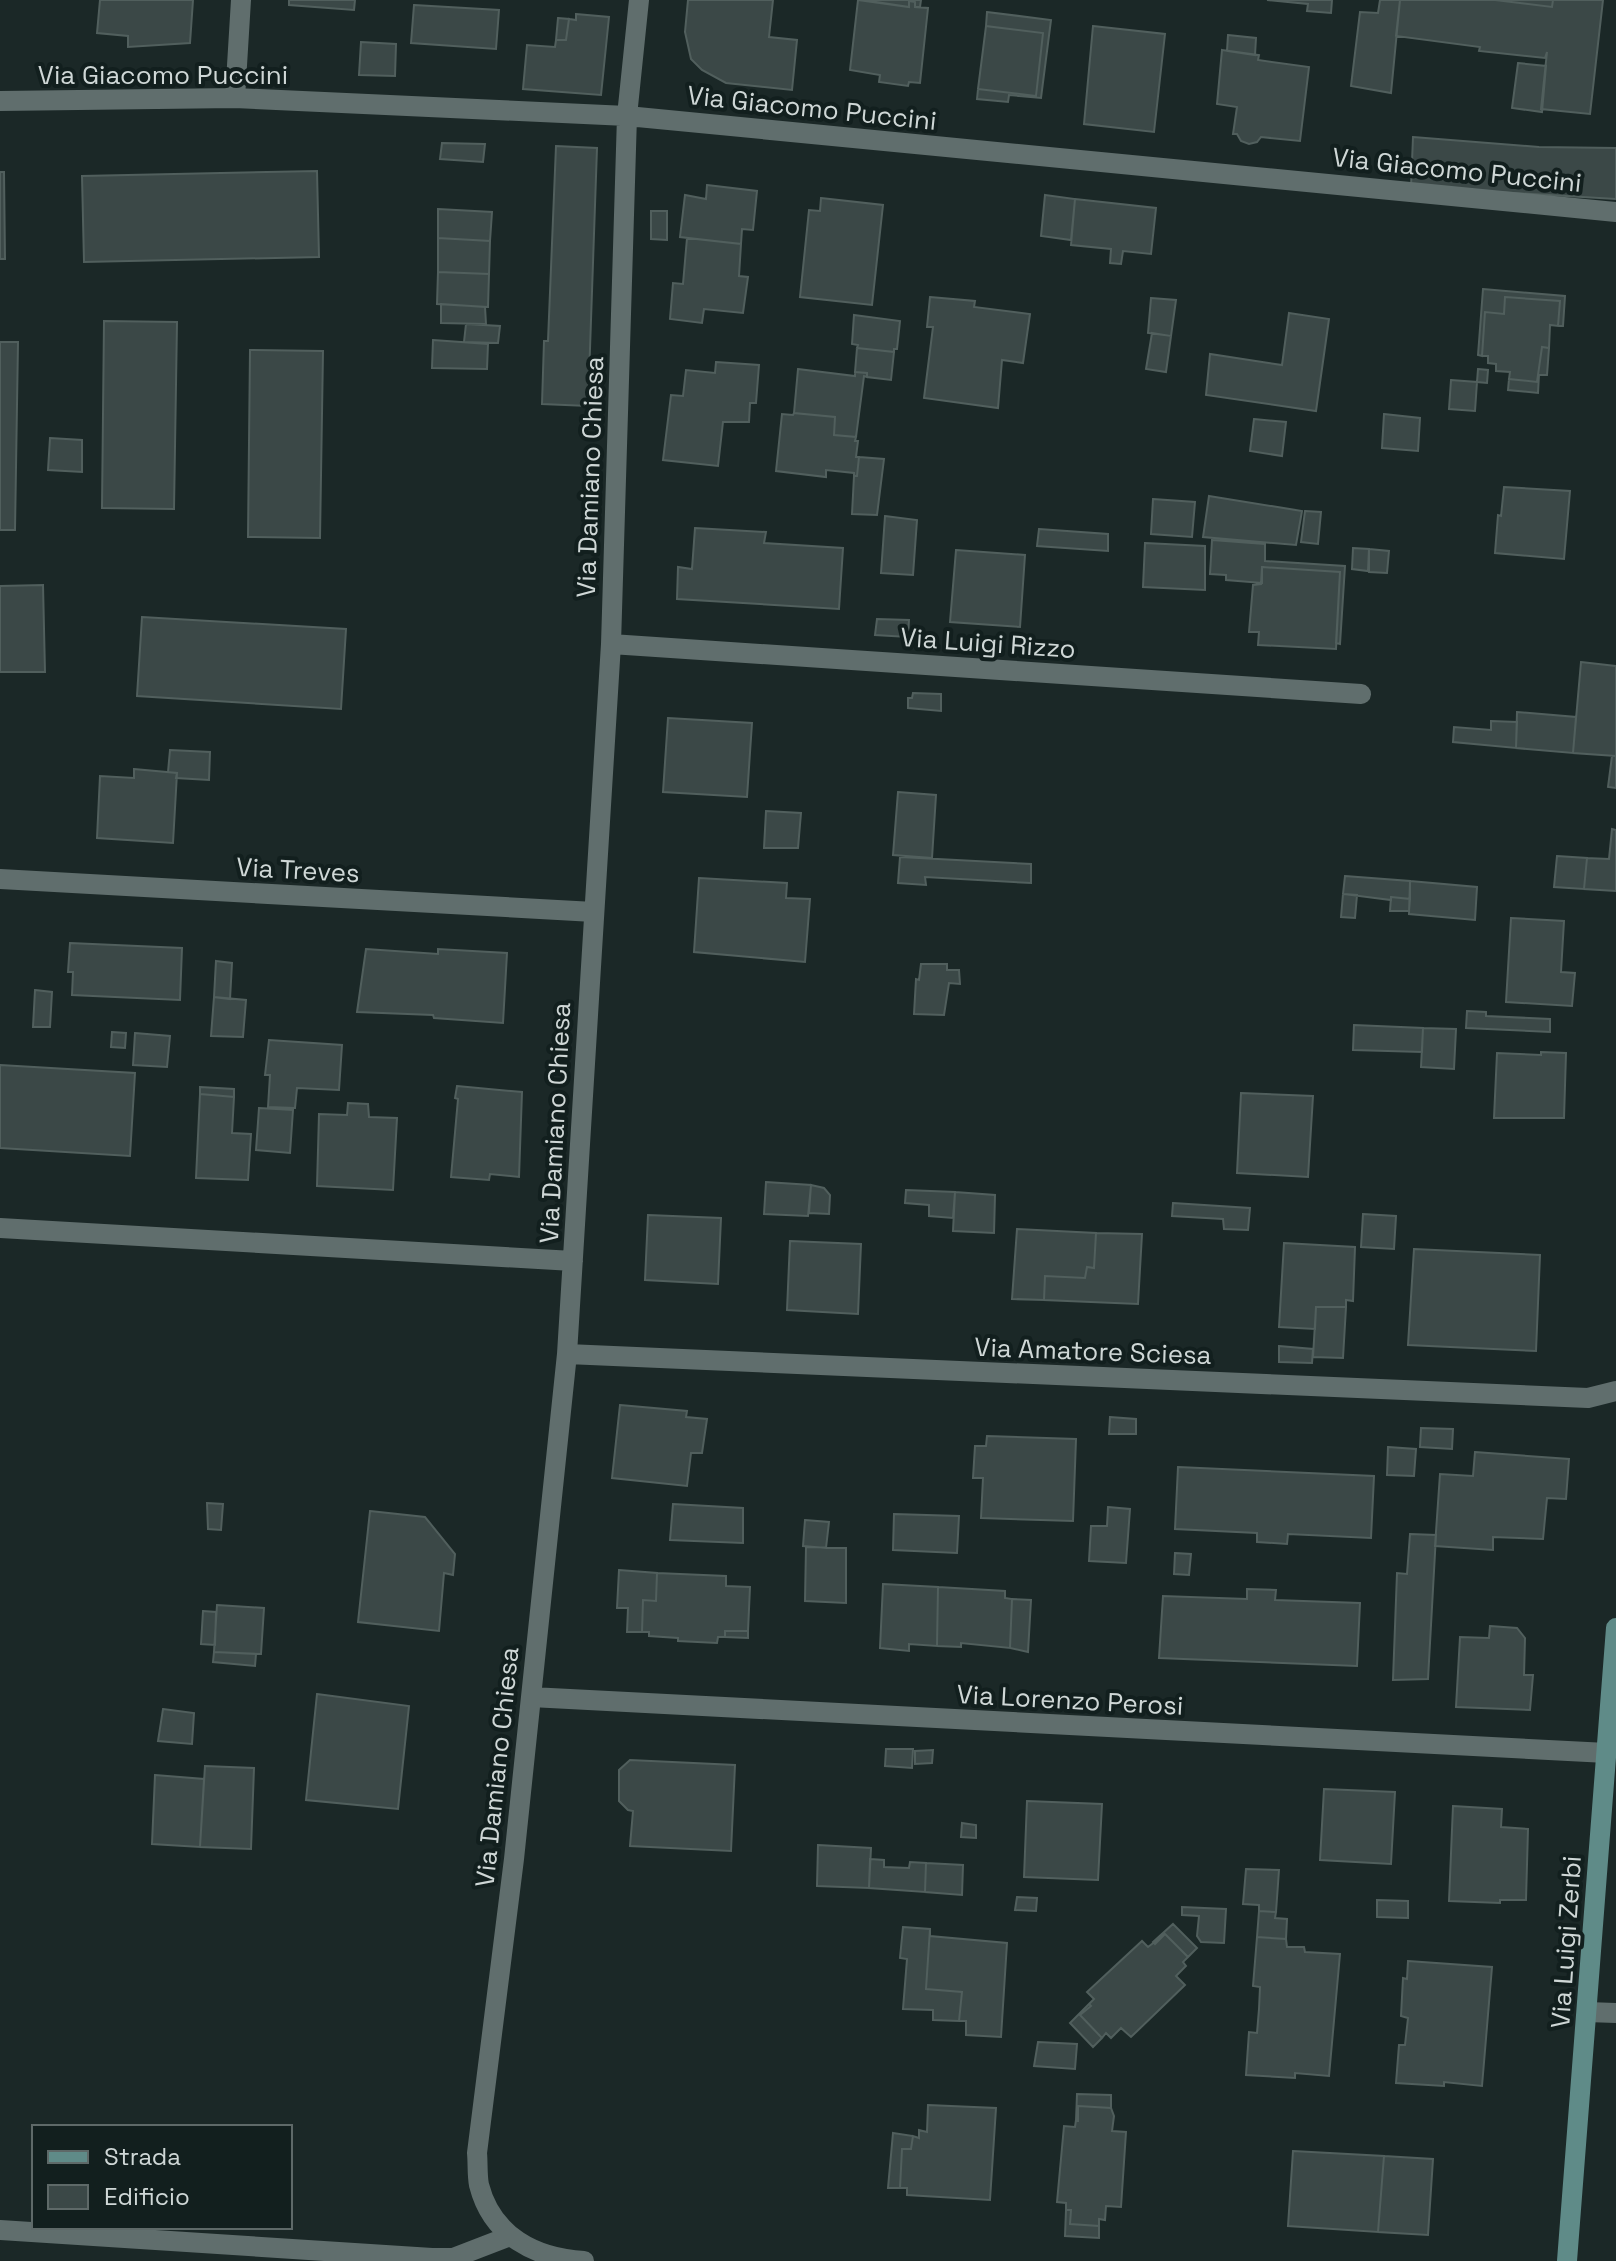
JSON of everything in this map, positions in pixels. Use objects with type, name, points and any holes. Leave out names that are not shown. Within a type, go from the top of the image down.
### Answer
[{"type":"street","points":[[235,98],[241,0]]},
{"type":"street","name":"Via Damiano Chiesa","points":[[510,2236],[490,2213],[479,2184],[477,2153],[512,1875],[567,1354],[611,644],[627,116],[639,0]]},
{"type":"street","name":"Via Giacomo Puccini","points":[[0,101],[235,98],[627,116],[1616,212]]},
{"type":"street","name":"Via Luigi Rizzo","points":[[611,644],[1361,694]]},
{"type":"street","name":"Via Treves","points":[[0,879],[594,912]]},
{"type":"street","points":[[0,1228],[573,1261]]},
{"type":"street","name":"Via Amatore Sciesa","points":[[567,1354],[1588,1398],[1616,1391]]},
{"type":"street","name":"Via Luigi Zerbi","points":[[1567,2261],[1616,1628]]},
{"type":"street","name":"Via Lorenzo Perosi","points":[[531,1697],[1607,1753]]},
{"type":"street","points":[[1587,2012],[1616,2013]]},
{"type":"street","points":[[0,2230],[432,2258],[453,2258],[510,2236],[536,2253],[584,2261]]},
{"type":"building","points":[[100,0],[193,0],[190,43],[128,47],[128,36],[97,33]]},
{"type":"building","points":[[289,0],[355,0],[354,10],[289,5]]},
{"type":"building","points":[[688,0],[773,0],[769,37],[797,40],[792,90],[726,83],[702,70],[691,59],[685,32]]},
{"type":"building","points":[[858,0],[909,7],[909,1],[915,2],[915,7],[928,8],[920,83],[909,82],[908,86],[879,82],[880,75],[850,70]]},
{"type":"building","points":[[863,0],[921,0],[920,7],[909,1],[909,7]]},
{"type":"building","points":[[1267,0],[1332,0],[1331,13],[1307,11],[1308,4]]},
{"type":"building","points":[[1380,0],[1400,0],[1391,93],[1351,86],[1360,12],[1378,13]]},
{"type":"building","points":[[1400,0],[1495,0],[1552,7],[1553,0],[1603,0],[1590,114],[1541,109],[1547,52],[1545,58],[1479,51],[1480,47],[1396,36]]},
{"type":"building","points":[[1495,0],[1553,0],[1552,7]]},
{"type":"building","points":[[414,5],[499,10],[496,49],[411,43]]},
{"type":"building","points":[[987,12],[1051,20],[1041,98],[1009,95],[1008,102],[977,99],[978,89],[1036,96],[1043,33],[986,26]]},
{"type":"building","points":[[576,14],[609,17],[601,95],[523,89],[527,45],[555,47],[556,40],[566,40],[569,19],[576,20]]},
{"type":"building","points":[[558,18],[569,19],[566,40],[556,40]]},
{"type":"building","points":[[986,26],[1043,33],[1036,96],[978,89]]},
{"type":"building","points":[[1093,26],[1165,34],[1154,132],[1084,124]]},
{"type":"building","points":[[1228,35],[1256,38],[1255,55],[1227,51]]},
{"type":"building","points":[[361,42],[396,44],[395,76],[359,75]]},
{"type":"building","points":[[1222,50],[1259,55],[1258,60],[1309,67],[1300,141],[1261,137],[1249,144],[1233,134],[1237,107],[1217,104]]},
{"type":"building","points":[[1518,63],[1546,66],[1542,112],[1512,108]]},
{"type":"building","points":[[1413,137],[1539,147],[1616,148],[1616,199],[1411,187]]},
{"type":"building","points":[[442,143],[485,144],[483,162],[440,159]]},
{"type":"building","points":[[556,146],[597,148],[588,406],[542,404],[544,341],[548,341]]},
{"type":"building","points":[[317,171],[319,257],[84,262],[82,176]]},
{"type":"building","points":[[0,172],[4,172],[5,259],[0,259]]},
{"type":"building","points":[[707,185],[757,191],[753,230],[742,229],[741,244],[680,237],[685,195],[706,199]]},
{"type":"building","points":[[1045,195],[1075,199],[1071,240],[1041,236]]},
{"type":"building","points":[[821,198],[883,205],[872,305],[800,297],[809,210],[820,211]]},
{"type":"building","points":[[1075,199],[1156,208],[1151,254],[1123,251],[1121,264],[1110,263],[1111,249],[1071,245]]},
{"type":"building","points":[[438,209],[492,212],[490,241],[438,238]]},
{"type":"building","points":[[651,211],[667,211],[667,240],[651,239]]},
{"type":"building","points":[[438,238],[490,241],[489,274],[438,272]]},
{"type":"building","points":[[687,238],[741,244],[739,276],[748,277],[743,313],[704,309],[702,323],[670,319],[673,283],[683,284]]},
{"type":"building","points":[[438,272],[489,274],[488,307],[437,304]]},
{"type":"building","points":[[1483,289],[1565,296],[1563,326],[1558,326],[1560,301],[1505,297],[1504,314],[1485,312],[1482,356],[1478,355]]},
{"type":"building","points":[[930,297],[975,301],[974,307],[1030,314],[1023,363],[1002,360],[998,408],[924,398],[933,327],[927,327]]},
{"type":"building","points":[[1505,297],[1560,301],[1558,326],[1550,325],[1549,348],[1542,347],[1537,382],[1509,379],[1510,372],[1496,371],[1496,364],[1488,363],[1488,356],[1482,356],[1485,312],[1504,314]]},
{"type":"building","points":[[1151,298],[1176,300],[1171,336],[1148,333]]},
{"type":"building","points":[[441,304],[485,307],[486,324],[441,323]]},
{"type":"building","points":[[1289,313],[1329,319],[1316,411],[1206,395],[1210,354],[1282,365]]},
{"type":"building","points":[[854,315],[900,321],[897,349],[894,352],[857,348],[858,345],[852,344]]},
{"type":"building","points":[[104,321],[177,322],[174,509],[102,508]]},
{"type":"building","points":[[466,324],[500,326],[498,343],[464,342]]},
{"type":"building","points":[[1152,333],[1171,336],[1166,372],[1146,369]]},
{"type":"building","points":[[433,340],[488,344],[487,369],[432,368]]},
{"type":"building","points":[[0,342],[18,342],[15,530],[0,530]]},
{"type":"building","points":[[1542,347],[1549,348],[1547,375],[1539,375],[1538,393],[1508,390],[1509,379],[1537,382]]},
{"type":"building","points":[[857,348],[894,352],[891,380],[855,372]]},
{"type":"building","points":[[250,350],[323,351],[320,538],[248,537]]},
{"type":"building","points":[[716,362],[759,365],[756,403],[750,403],[749,422],[723,422],[718,466],[663,460],[671,395],[683,396],[686,370],[715,373]]},
{"type":"building","points":[[798,369],[855,376],[855,372],[867,373],[867,377],[864,376],[856,437],[834,435],[835,417],[794,413]]},
{"type":"building","points":[[1478,369],[1488,370],[1487,383],[1477,382]]},
{"type":"building","points":[[1451,380],[1477,382],[1475,411],[1449,409]]},
{"type":"building","points":[[782,414],[835,417],[834,435],[856,437],[856,457],[859,457],[857,476],[826,470],[826,477],[776,471]]},
{"type":"building","points":[[1384,414],[1420,418],[1418,451],[1382,448]]},
{"type":"building","points":[[1254,419],[1286,422],[1282,456],[1250,451]]},
{"type":"building","points":[[50,438],[82,440],[82,472],[48,470]]},
{"type":"building","points":[[859,457],[884,459],[877,515],[852,514],[854,476],[857,476]]},
{"type":"building","points":[[1504,487],[1570,491],[1564,559],[1495,553]]},
{"type":"building","points":[[1209,496],[1302,511],[1296,545],[1203,537]]},
{"type":"building","points":[[1153,499],[1195,502],[1192,537],[1151,534]]},
{"type":"building","points":[[1305,511],[1321,512],[1318,544],[1301,542]]},
{"type":"building","points":[[885,516],[917,520],[913,575],[881,573]]},
{"type":"building","points":[[695,528],[766,532],[764,543],[843,548],[839,609],[677,599],[678,567],[692,569]]},
{"type":"building","points":[[1039,529],[1108,534],[1108,551],[1037,546]]},
{"type":"building","points":[[1212,540],[1265,544],[1265,561],[1345,566],[1340,644],[1336,643],[1340,572],[1262,567],[1262,583],[1226,580],[1226,575],[1210,574]]},
{"type":"building","points":[[1145,543],[1205,546],[1205,590],[1143,587]]},
{"type":"building","points":[[1353,548],[1369,549],[1368,571],[1352,569]]},
{"type":"building","points":[[1369,549],[1389,551],[1387,573],[1369,572]]},
{"type":"building","points":[[956,550],[1025,555],[1020,627],[950,622]]},
{"type":"building","points":[[1262,567],[1340,572],[1336,649],[1258,645],[1259,632],[1249,632],[1253,585],[1261,584]]},
{"type":"building","points":[[43,585],[45,672],[0,672],[0,586]]},
{"type":"building","points":[[142,617],[346,629],[341,709],[137,696]]},
{"type":"building","points":[[877,619],[909,620],[908,637],[875,635]]},
{"type":"building","points":[[1581,662],[1616,666],[1616,756],[1573,753]]},
{"type":"building","points":[[913,693],[941,694],[941,711],[908,708],[908,698],[912,698]]},
{"type":"building","points":[[1517,712],[1576,717],[1573,753],[1516,748]]},
{"type":"building","points":[[668,718],[752,723],[747,797],[663,792]]},
{"type":"building","points":[[1491,721],[1517,722],[1516,748],[1453,742],[1454,727],[1491,730]]},
{"type":"building","points":[[170,750],[210,752],[209,780],[176,778],[177,773],[168,772]]},
{"type":"building","points":[[1612,756],[1616,756],[1616,788],[1608,787]]},
{"type":"building","points":[[134,769],[177,773],[173,843],[97,838],[100,776],[134,778]]},
{"type":"building","points":[[898,792],[936,795],[932,858],[893,855]]},
{"type":"building","points":[[766,811],[801,813],[798,848],[764,848]]},
{"type":"building","points":[[1612,829],[1616,830],[1616,891],[1584,889],[1587,858],[1609,859]]},
{"type":"building","points":[[1557,856],[1587,858],[1584,889],[1554,887]]},
{"type":"building","points":[[900,857],[1031,864],[1031,883],[925,877],[926,885],[898,883]]},
{"type":"building","points":[[1345,876],[1410,881],[1410,899],[1391,897],[1391,900],[1343,894]]},
{"type":"building","points":[[699,878],[787,883],[786,898],[810,899],[805,962],[694,952]]},
{"type":"building","points":[[1410,881],[1477,887],[1475,920],[1409,914]]},
{"type":"building","points":[[1343,894],[1357,895],[1355,918],[1341,917]]},
{"type":"building","points":[[1391,897],[1410,899],[1409,911],[1390,911]]},
{"type":"building","points":[[1511,918],[1564,921],[1561,972],[1575,973],[1572,1006],[1506,1002]]},
{"type":"building","points":[[70,943],[182,948],[180,1000],[72,995],[73,972],[68,972]]},
{"type":"building","points":[[366,949],[438,954],[438,949],[507,953],[503,1023],[434,1018],[433,1015],[357,1012]]},
{"type":"building","points":[[216,961],[232,963],[230,999],[214,997]]},
{"type":"building","points":[[921,964],[947,964],[947,970],[959,970],[960,984],[949,983],[944,1015],[914,1014],[916,979],[919,980]]},
{"type":"building","points":[[35,990],[52,992],[50,1027],[33,1027]]},
{"type":"building","points":[[214,997],[246,1000],[243,1037],[211,1036]]},
{"type":"building","points":[[1467,1011],[1486,1012],[1486,1016],[1550,1019],[1550,1032],[1466,1028]]},
{"type":"building","points":[[1354,1025],[1423,1028],[1422,1052],[1353,1050]]},
{"type":"building","points":[[1423,1028],[1456,1029],[1454,1069],[1421,1067]]},
{"type":"building","points":[[112,1032],[126,1033],[125,1048],[111,1047]]},
{"type":"building","points":[[135,1033],[170,1036],[167,1067],[133,1065]]},
{"type":"building","points":[[269,1040],[342,1045],[339,1090],[297,1088],[295,1108],[268,1107],[270,1075],[265,1075]]},
{"type":"building","points":[[1541,1052],[1566,1053],[1564,1118],[1494,1118],[1497,1053],[1541,1055]]},
{"type":"building","points":[[0,1065],[135,1073],[130,1156],[0,1148]]},
{"type":"building","points":[[457,1086],[522,1092],[519,1177],[490,1174],[489,1180],[451,1177]]},
{"type":"building","points":[[200,1087],[234,1089],[234,1097],[200,1094]]},
{"type":"building","points":[[1241,1093],[1313,1096],[1308,1177],[1237,1173]]},
{"type":"building","points":[[200,1094],[234,1097],[232,1133],[251,1134],[248,1180],[196,1178]]},
{"type":"building","points":[[348,1103],[368,1104],[369,1117],[397,1118],[393,1190],[317,1186],[319,1114],[347,1115]]},
{"type":"building","points":[[259,1108],[293,1110],[290,1153],[256,1150]]},
{"type":"building","points":[[766,1182],[811,1185],[808,1216],[764,1214]]},
{"type":"building","points":[[811,1185],[824,1188],[830,1195],[829,1214],[809,1213]]},
{"type":"building","points":[[906,1190],[955,1192],[953,1218],[929,1216],[929,1205],[905,1203]]},
{"type":"building","points":[[955,1192],[995,1195],[994,1233],[953,1231]]},
{"type":"building","points":[[1173,1203],[1250,1208],[1248,1230],[1224,1229],[1223,1219],[1172,1216]]},
{"type":"building","points":[[1363,1214],[1396,1216],[1394,1249],[1361,1247]]},
{"type":"building","points":[[648,1215],[721,1218],[718,1284],[645,1280]]},
{"type":"building","points":[[1017,1229],[1096,1233],[1094,1268],[1087,1267],[1085,1278],[1045,1276],[1044,1300],[1012,1299]]},
{"type":"building","points":[[1096,1233],[1142,1234],[1138,1304],[1044,1300],[1045,1276],[1085,1278],[1087,1267],[1094,1268]]},
{"type":"building","points":[[790,1241],[861,1244],[858,1314],[787,1310]]},
{"type":"building","points":[[1284,1243],[1355,1247],[1353,1301],[1346,1300],[1346,1307],[1316,1307],[1315,1329],[1279,1327]]},
{"type":"building","points":[[1414,1249],[1540,1255],[1536,1351],[1408,1345]]},
{"type":"building","points":[[1316,1307],[1346,1307],[1343,1358],[1313,1357]]},
{"type":"building","points":[[1279,1346],[1313,1349],[1312,1363],[1279,1362]]},
{"type":"building","points":[[620,1405],[687,1411],[686,1417],[707,1419],[702,1453],[691,1453],[687,1486],[612,1478]]},
{"type":"building","points":[[1110,1417],[1136,1419],[1136,1434],[1109,1434]]},
{"type":"building","points":[[1421,1428],[1453,1429],[1452,1449],[1420,1447]]},
{"type":"building","points":[[987,1436],[1076,1439],[1073,1521],[981,1518],[983,1478],[973,1478],[975,1446],[986,1446]]},
{"type":"building","points":[[1388,1447],[1416,1449],[1414,1476],[1387,1475]]},
{"type":"building","points":[[1475,1452],[1569,1459],[1566,1499],[1547,1498],[1543,1539],[1493,1537],[1493,1550],[1435,1546],[1440,1474],[1473,1476]]},
{"type":"building","points":[[1178,1467],[1374,1476],[1371,1538],[1288,1534],[1287,1544],[1257,1542],[1257,1533],[1175,1529]]},
{"type":"building","points":[[207,1503],[223,1504],[221,1530],[208,1529]]},
{"type":"building","points":[[673,1504],[743,1508],[743,1543],[670,1540]]},
{"type":"building","points":[[1108,1507],[1130,1509],[1126,1563],[1089,1561],[1091,1526],[1107,1526]]},
{"type":"building","points":[[370,1511],[425,1517],[455,1554],[453,1575],[444,1573],[439,1631],[358,1622]]},
{"type":"building","points":[[894,1514],[959,1516],[957,1553],[893,1550]]},
{"type":"building","points":[[805,1520],[829,1522],[826,1548],[803,1546]]},
{"type":"building","points":[[1410,1534],[1436,1535],[1428,1679],[1393,1680],[1397,1573],[1407,1574]]},
{"type":"building","points":[[806,1547],[846,1548],[846,1603],[805,1601]]},
{"type":"building","points":[[1175,1553],[1191,1554],[1189,1575],[1174,1574]]},
{"type":"building","points":[[619,1570],[657,1573],[656,1601],[643,1600],[642,1632],[627,1632],[628,1608],[617,1608]]},
{"type":"building","points":[[657,1573],[726,1576],[726,1586],[750,1587],[748,1631],[725,1631],[725,1637],[718,1637],[717,1643],[678,1641],[678,1638],[649,1636],[649,1632],[642,1632],[643,1600],[656,1601]]},
{"type":"building","points":[[883,1584],[938,1587],[937,1646],[909,1644],[909,1651],[880,1648]]},
{"type":"building","points":[[938,1587],[1005,1591],[1005,1598],[1012,1599],[1010,1648],[961,1643],[961,1647],[937,1646]]},
{"type":"building","points":[[1247,1589],[1276,1590],[1275,1600],[1360,1603],[1357,1666],[1159,1658],[1163,1596],[1247,1599]]},
{"type":"building","points":[[1012,1599],[1031,1600],[1028,1652],[1010,1648]]},
{"type":"building","points":[[217,1605],[264,1608],[261,1654],[214,1652]]},
{"type":"building","points":[[203,1611],[216,1612],[215,1645],[201,1644]]},
{"type":"building","points":[[1490,1626],[1517,1628],[1525,1638],[1524,1675],[1533,1675],[1530,1710],[1456,1707],[1460,1637],[1489,1638]]},
{"type":"building","points":[[725,1631],[748,1631],[748,1638],[725,1637]]},
{"type":"building","points":[[214,1652],[256,1654],[255,1666],[213,1662]]},
{"type":"building","points":[[317,1694],[409,1706],[398,1809],[306,1800]]},
{"type":"building","points":[[163,1709],[194,1713],[192,1744],[158,1741]]},
{"type":"building","points":[[886,1749],[913,1749],[912,1768],[885,1766]]},
{"type":"building","points":[[933,1750],[932,1763],[915,1764],[915,1751]]},
{"type":"building","points":[[630,1760],[735,1765],[731,1851],[630,1846],[633,1811],[619,1801],[619,1770]]},
{"type":"building","points":[[205,1766],[254,1768],[251,1849],[200,1847]]},
{"type":"building","points":[[155,1775],[204,1779],[200,1847],[152,1844]]},
{"type":"building","points":[[1324,1789],[1395,1792],[1391,1864],[1320,1860]]},
{"type":"building","points":[[1027,1801],[1102,1804],[1098,1880],[1024,1877]]},
{"type":"building","points":[[1453,1806],[1502,1809],[1501,1827],[1528,1829],[1526,1900],[1500,1900],[1500,1903],[1449,1901]]},
{"type":"building","points":[[962,1823],[976,1825],[976,1838],[961,1837]]},
{"type":"building","points":[[818,1845],[871,1848],[869,1888],[817,1886]]},
{"type":"building","points":[[870,1859],[884,1860],[884,1867],[909,1868],[910,1862],[926,1863],[925,1892],[869,1888]]},
{"type":"building","points":[[926,1863],[963,1865],[962,1895],[925,1892]]},
{"type":"building","points":[[1246,1869],[1279,1870],[1276,1912],[1259,1911],[1259,1905],[1243,1904]]},
{"type":"building","points":[[1017,1897],[1037,1898],[1036,1911],[1015,1910]]},
{"type":"building","points":[[1377,1900],[1408,1901],[1408,1918],[1377,1917]]},
{"type":"building","points":[[1182,1907],[1226,1909],[1224,1943],[1201,1942],[1197,1936],[1199,1916],[1182,1915]]},
{"type":"building","points":[[1259,1911],[1276,1912],[1275,1918],[1287,1919],[1286,1939],[1257,1937]]},
{"type":"building","points":[[1173,1924],[1197,1948],[1188,1957],[1165,1934],[1155,1944],[1153,1942]]},
{"type":"building","points":[[903,1927],[930,1929],[926,1989],[962,1992],[959,2021],[933,2020],[933,2010],[903,2009],[907,1959],[900,1958]]},
{"type":"building","points":[[930,1929],[930,1936],[1007,1943],[1001,2037],[966,2035],[966,2021],[959,2021],[962,1992],[926,1989]]},
{"type":"building","points":[[1165,1934],[1188,1957],[1183,1962],[1186,1966],[1176,1976],[1185,1985],[1131,2037],[1121,2028],[1111,2038],[1106,2033],[1102,2038],[1080,2015],[1094,1999],[1087,1992],[1142,1941],[1148,1947]]},
{"type":"building","points":[[1257,1937],[1286,1939],[1287,1947],[1304,1947],[1305,1952],[1340,1954],[1329,2076],[1295,2073],[1295,2078],[1246,2075],[1249,2032],[1257,2033],[1259,2009],[1260,1987],[1253,1986]]},
{"type":"building","points":[[1408,1961],[1492,1967],[1482,2086],[1444,2082],[1444,2086],[1396,2083],[1399,2045],[1405,2045],[1408,2018],[1401,2016],[1403,1978],[1407,1979]]},
{"type":"building","points":[[1089,2004],[1091,2006],[1080,2015],[1102,2038],[1093,2047],[1070,2023]]},
{"type":"building","points":[[1038,2042],[1077,2044],[1075,2069],[1034,2066]]},
{"type":"building","points":[[1077,2094],[1111,2095],[1111,2108],[1078,2106],[1076,2121]]},
{"type":"building","points":[[928,2105],[996,2108],[990,2200],[907,2195],[907,2188],[900,2188],[902,2149],[911,2149],[913,2136],[919,2138],[919,2130],[927,2132]]},
{"type":"building","points":[[1078,2106],[1111,2108],[1114,2116],[1112,2131],[1126,2132],[1121,2207],[1106,2206],[1105,2220],[1099,2219],[1099,2226],[1070,2224],[1071,2210],[1066,2210],[1066,2203],[1057,2202],[1064,2126],[1075,2127]]},
{"type":"building","points":[[893,2133],[913,2136],[911,2149],[902,2149],[900,2188],[888,2188]]},
{"type":"building","points":[[1293,2151],[1384,2156],[1378,2232],[1288,2226]]},
{"type":"building","points":[[1384,2156],[1433,2159],[1428,2235],[1378,2232]]},
{"type":"building","points":[[1066,2210],[1071,2210],[1070,2224],[1099,2226],[1099,2238],[1065,2236]]}]
